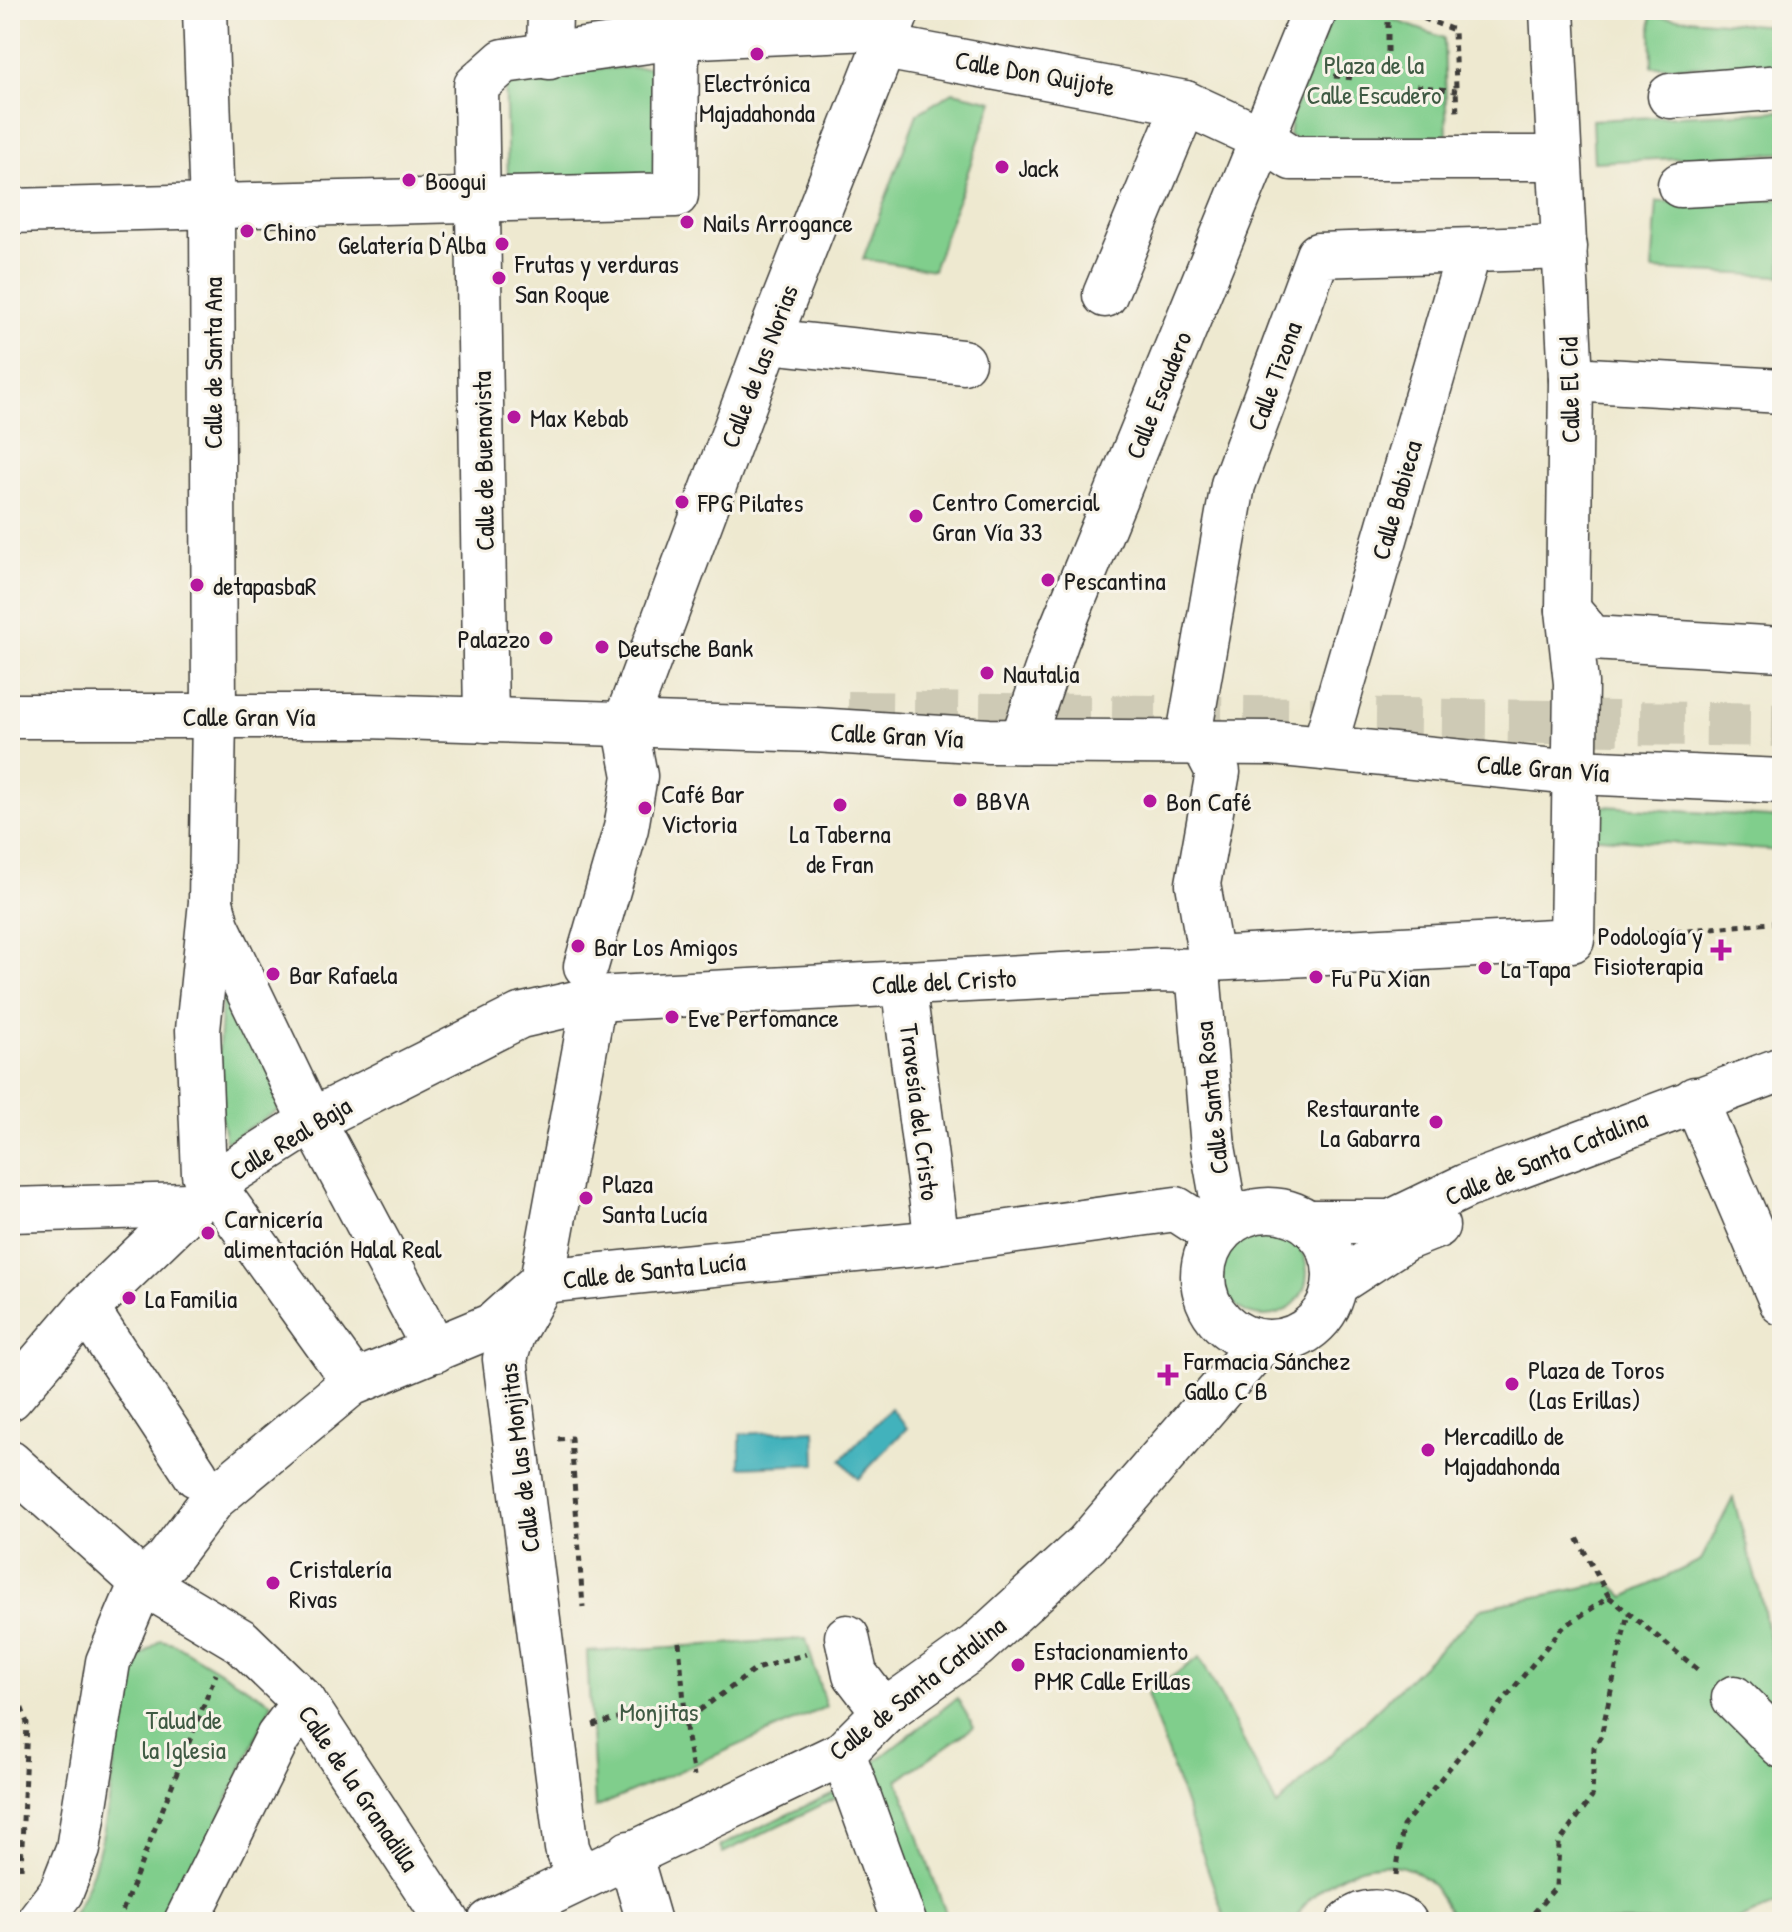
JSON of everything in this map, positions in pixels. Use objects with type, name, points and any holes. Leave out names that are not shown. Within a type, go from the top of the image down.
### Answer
[{"type":"street","name":"Calle de Santa Ana","points":[[205,10],[212,208],[214,716],[211,902]]},
{"type":"street","points":[[549,57],[550,10]]},
{"type":"street","name":"Calle Escudero","points":[[1022,741],[1057,640],[1315,10]]},
{"type":"street","name":"Calle El Cid","points":[[1552,10],[1571,379],[1568,610],[1576,683],[1572,940]]},
{"type":"street","points":[[10,211],[676,195],[677,23]]},
{"type":"street","name":"Calle Don Quijote","points":[[549,57],[677,23],[891,28],[1185,103],[1263,139]]},
{"type":"street","name":"Calle de las Norias","points":[[625,724],[768,341],[891,28]]},
{"type":"street","name":"Calle de Buenavista","points":[[486,720],[476,86],[504,61],[549,57]]},
{"type":"street","points":[[1670,96],[1782,87]]},
{"type":"street","points":[[1105,295],[1185,103]]},
{"type":"street","points":[[1263,139],[1292,158],[1559,158]]},
{"type":"street","points":[[1680,185],[1782,180]]},
{"type":"street","name":"Calle Tizona","points":[[1195,741],[1233,485],[1318,255],[1565,247]]},
{"type":"street","name":"Calle Babieca","points":[[1324,748],[1469,251]]},
{"type":"street","points":[[768,341],[963,362]]},
{"type":"street","points":[[1571,379],[1782,391]]},
{"type":"street","points":[[1568,610],[1592,638],[1782,649]]},
{"type":"street","name":"Calle Gran Vía","points":[[10,716],[486,720],[1022,741],[1195,741],[1324,748],[1573,771],[1782,781]]},
{"type":"street","name":"Calle de las Monjitas","points":[[586,1874],[572,1860],[567,1848],[505,1359],[512,1335],[542,1281],[590,982],[635,776],[625,724]]},
{"type":"street","name":"Calle Santa Rosa","points":[[1195,741],[1218,772],[1198,884],[1213,1147],[1221,1230],[1206,1253],[1204,1293],[1212,1312],[1225,1327],[1242,1338],[1261,1343]]},
{"type":"street","points":[[211,902],[217,926],[308,1114],[435,1350]]},
{"type":"street","points":[[211,902],[198,1030],[207,1194],[347,1372]]},
{"type":"street","name":"Calle del Cristo","points":[[590,982],[903,983],[1161,970],[1572,940]]},
{"type":"street","name":"Calle Real Baja","points":[[10,1398],[87,1308],[222,1178],[308,1114],[590,982]]},
{"type":"street","name":"Travesía del Cristo","points":[[903,983],[937,1242]]},
{"type":"street","name":"Calle de Santa Catalina","points":[[1308,1222],[1391,1222],[1555,1142],[1782,1069]]},
{"type":"street","points":[[1714,1093],[1762,1219],[1782,1303]]},
{"type":"street","name":"Calle de Santa Catalina","points":[[1335,1284],[1404,1239],[1714,1093],[1782,1093]]},
{"type":"street","points":[[10,1210],[207,1194]]},
{"type":"street","name":"Calle de Santa Lucía","points":[[142,1582],[160,1568],[214,1498],[351,1384],[493,1325],[542,1281],[937,1242],[1176,1209],[1221,1230]]},
{"type":"street","points":[[1221,1230],[1245,1214],[1266,1209],[1288,1212],[1308,1222],[1330,1249],[1335,1284],[1330,1302],[1308,1331],[1291,1339],[1261,1343]]},
{"type":"street","points":[[92,1317],[196,1475]]},
{"type":"street","name":"Calle de Santa Catalina","points":[[490,1922],[843,1753],[884,1712],[976,1646],[1087,1544],[1261,1343]]},
{"type":"street","name":"Calle de la Granadilla","points":[[10,1463],[142,1582],[241,1641],[304,1702],[448,1922]]},
{"type":"street","points":[[38,1922],[61,1892],[78,1849],[108,1662],[142,1582]]},
{"type":"street","points":[[828,1645],[884,1712]]},
{"type":"street","points":[[1734,1698],[1782,1746]]},
{"type":"street","points":[[186,1922],[278,1737],[304,1702]]},
{"type":"street","points":[[843,1753],[904,1922]]},
{"type":"street","points":[[629,1853],[649,1922]]},
{"type":"street","points":[[1349,1922],[1364,1912],[1390,1913],[1400,1903]]},
{"type":"path","points":[[1388,10],[1388,52]]},
{"type":"path","points":[[1401,10],[1454,30],[1459,158]]},
{"type":"path","points":[[1416,86],[1457,91]]},
{"type":"path","points":[[1572,940],[1782,922]]},
{"type":"path","name":"Calle de las Monjitas","points":[[558,1439],[571,1438],[583,1610]]},
{"type":"path","points":[[1575,1534],[1609,1597],[1734,1698]]},
{"type":"path","points":[[1400,1903],[1403,1826],[1561,1629],[1609,1597]]},
{"type":"path","points":[[1526,1922],[1557,1886],[1559,1843],[1592,1797],[1594,1747],[1601,1736],[1628,1613]]},
{"type":"path","points":[[118,1922],[210,1681],[241,1641]]},
{"type":"path","points":[[679,1642],[684,1711],[695,1780]]},
{"type":"path","points":[[603,1722],[629,1716],[700,1710],[756,1669],[828,1645]]},
{"type":"path","points":[[11,1677],[27,1723],[19,1883]]},
{"type":"green space","name":"Plaza de la Calle Escudero","points":[[1335,10],[1367,10],[1444,38],[1447,139],[1305,145],[1289,135],[1292,114]]},
{"type":"green space","points":[[1776,10],[1782,10],[1782,65],[1652,67],[1651,16],[1773,26]]},
{"type":"green space","points":[[657,67],[660,180],[508,184],[505,71]]},
{"type":"green space","points":[[953,92],[993,101],[933,270],[863,259],[917,114]]},
{"type":"green space","points":[[1782,111],[1782,153],[1594,162],[1592,120]]},
{"type":"green space","points":[[1782,199],[1781,276],[1652,270],[1657,202]]},
{"type":"green space","points":[[1589,805],[1782,818],[1782,851],[1587,837]]},
{"type":"green space","points":[[225,957],[290,1103],[226,1142],[216,1090]]},
{"type":"green space","points":[[1264,1230],[1288,1237],[1300,1249],[1307,1273],[1300,1297],[1288,1309],[1264,1316],[1240,1309],[1228,1297],[1221,1273],[1228,1249],[1240,1237]]},
{"type":"green space","points":[[1733,1498],[1762,1600],[1782,1712],[1782,1902],[1732,1922],[1455,1922],[1427,1880],[1410,1869],[1392,1865],[1372,1866],[1334,1880],[1317,1892],[1294,1922],[1226,1922],[1147,1694],[1200,1657],[1277,1806],[1482,1608],[1609,1582],[1625,1597],[1701,1560]]},
{"type":"green space","name":"Monjitas","points":[[806,1639],[826,1707],[595,1808],[587,1652]]},
{"type":"green space","name":"Talud de la Iglesia","points":[[160,1640],[173,1643],[272,1703],[172,1922],[67,1922],[82,1898],[102,1836],[114,1767],[125,1670]]},
{"type":"green space","points":[[957,1698],[974,1727],[898,1780],[949,1922],[920,1922],[867,1768]]},
{"type":"green space","points":[[844,1788],[840,1796],[723,1853],[720,1846]]},
{"type":"water","points":[[891,1408],[907,1428],[858,1479],[841,1460]]},
{"type":"water","points":[[815,1430],[816,1464],[740,1467],[740,1434]]},
{"type":"tunnel","points":[[848,713],[1782,725]]},
{"type":"place","name":"Electrónica Majadahonda","points":[[757,54]]},
{"type":"place","name":"Jack","points":[[1002,167]]},
{"type":"place","name":"Boogui","points":[[409,180]]},
{"type":"place","name":"Nails Arrogance","points":[[687,222]]},
{"type":"place","name":"Chino","points":[[247,231]]},
{"type":"place","name":"Gelatería D'Alba","points":[[502,244]]},
{"type":"place","name":"Frutas y verduras San Roque","points":[[499,278]]},
{"type":"place","name":"Max Kebab","points":[[514,417]]},
{"type":"place","name":"FPG Pilates","points":[[682,502]]},
{"type":"place","name":"Centro Comercial Gran Vía 33","points":[[916,516]]},
{"type":"place","name":"Pescantina","points":[[1048,580]]},
{"type":"place","name":"detapasbaR","points":[[197,585]]},
{"type":"place","name":"Palazzo","points":[[546,638]]},
{"type":"place","name":"Deutsche Bank","points":[[602,647]]},
{"type":"place","name":"Nautalia","points":[[987,673]]},
{"type":"place","name":"BBVA","points":[[960,800]]},
{"type":"place","name":"Bon Café","points":[[1150,801]]},
{"type":"place","name":"La Taberna de Fran","points":[[840,805]]},
{"type":"place","name":"Café Bar Victoria","points":[[645,808]]},
{"type":"place","name":"Bar Los Amigos","points":[[578,946]]},
{"type":"place","name":"Podología y Fisioterapia","points":[[1721,950]]},
{"type":"place","name":"La Tapa","points":[[1485,968]]},
{"type":"place","name":"Bar Rafaela","points":[[273,974]]},
{"type":"place","name":"Fu Pu Xian","points":[[1316,977]]},
{"type":"place","name":"Eve Perfomance","points":[[672,1017]]},
{"type":"place","name":"Restaurante La Gabarra","points":[[1436,1122]]},
{"type":"place","name":"Plaza Santa Lucía","points":[[586,1198]]},
{"type":"place","name":"Carnicería alimentación Halal Real","points":[[208,1233]]},
{"type":"place","name":"La Familia","points":[[129,1298]]},
{"type":"place","name":"Farmacia Sánchez Gallo C B","points":[[1168,1375]]},
{"type":"place","name":"Plaza de Toros (Las Erillas)","points":[[1512,1384]]},
{"type":"place","name":"Mercadillo de Majadahonda","points":[[1428,1450]]},
{"type":"place","name":"Cristalería Rivas","points":[[273,1583]]},
{"type":"place","name":"Estacionamiento PMR Calle Erillas","points":[[1018,1665]]}]
